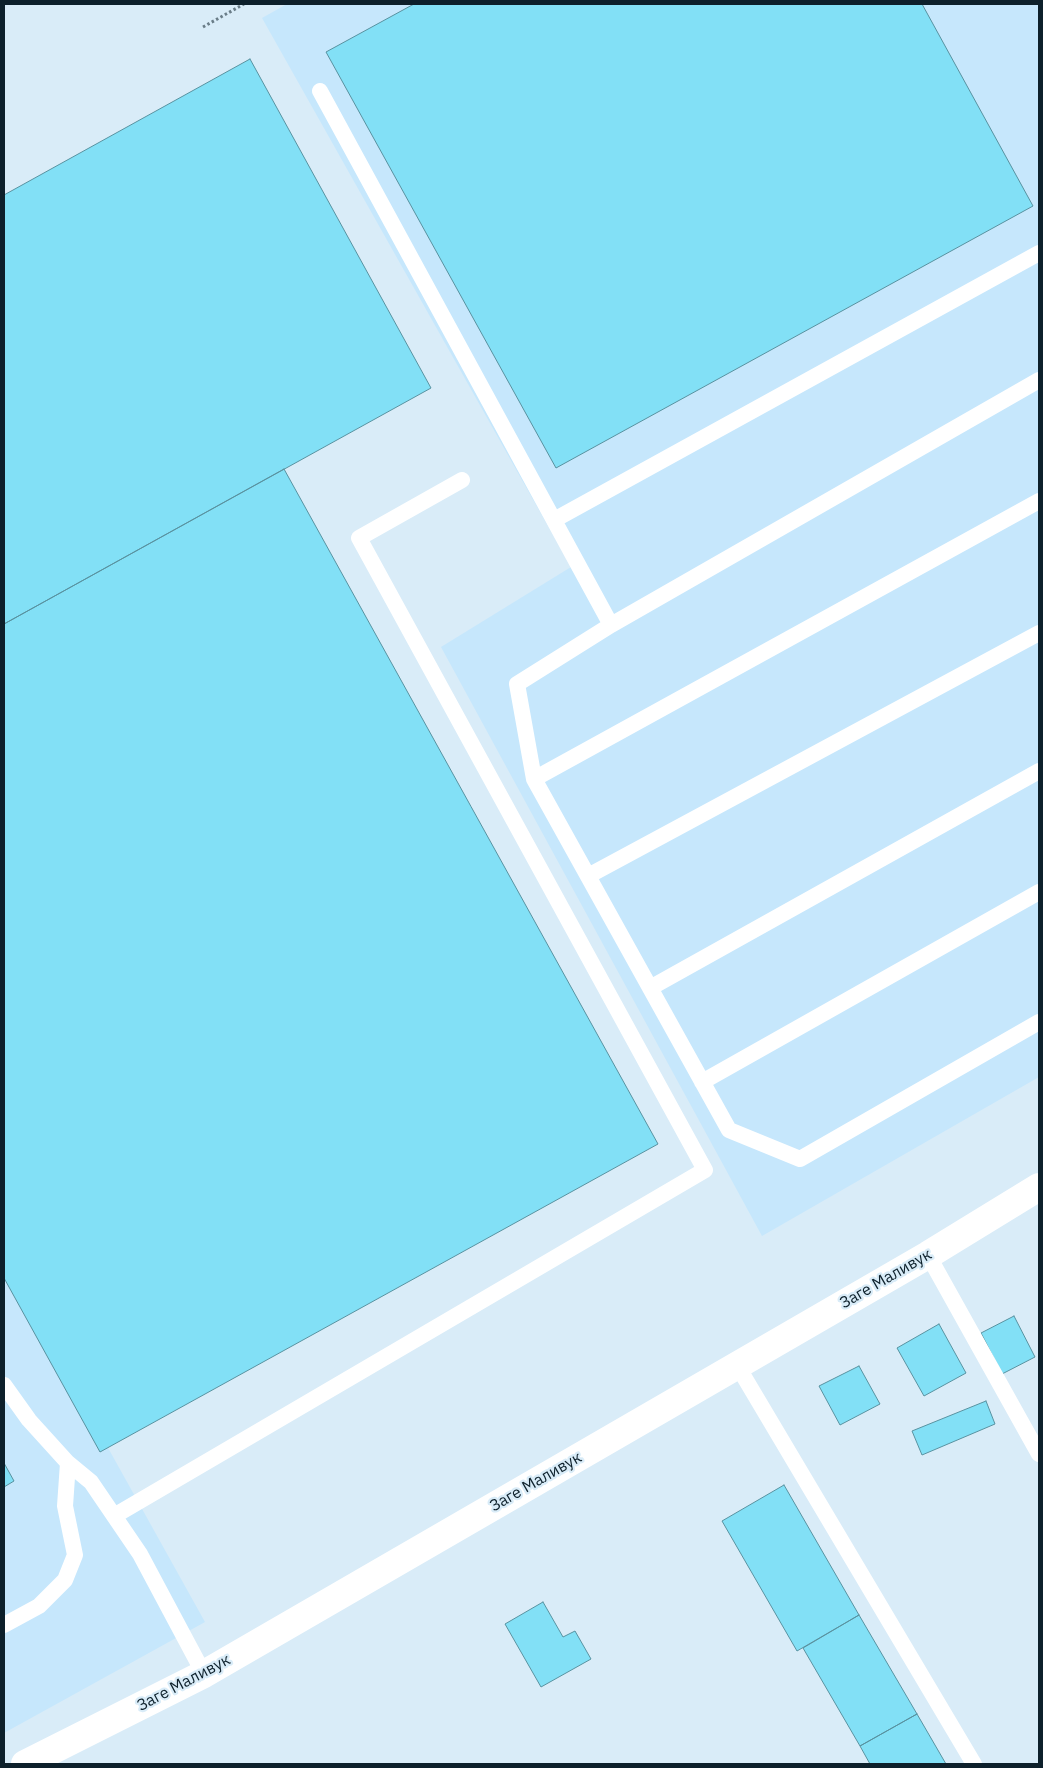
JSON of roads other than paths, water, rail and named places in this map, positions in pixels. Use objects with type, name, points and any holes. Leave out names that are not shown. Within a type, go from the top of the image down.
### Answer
[{"type":"street","name":"Заге Маливук","points":[[25,1764],[204,1674],[928,1255],[1039,1187]]},
{"type":"lane","points":[[320,91],[611,624]]},
{"type":"lane","points":[[554,520],[1039,252]]},
{"type":"lane","points":[[1039,380],[611,624],[517,684],[534,779],[729,1130],[800,1159],[1039,1022]]},
{"type":"lane","points":[[114,1516],[705,1170],[359,538],[462,480]]},
{"type":"lane","points":[[534,779],[1039,501]]},
{"type":"lane","points":[[588,876],[1039,633]]},
{"type":"lane","points":[[650,988],[1039,771]]},
{"type":"lane","points":[[702,1082],[1039,892]]},
{"type":"lane","points":[[928,1255],[1039,1454]]},
{"type":"lane","points":[[737,1365],[974,1764]]},
{"type":"lane","points":[[4,1385],[28,1420],[68,1463],[91,1482],[140,1554],[204,1674]]},
{"type":"lane","points":[[4,1625],[39,1606],[65,1580],[75,1555],[65,1506],[68,1463]]}]
